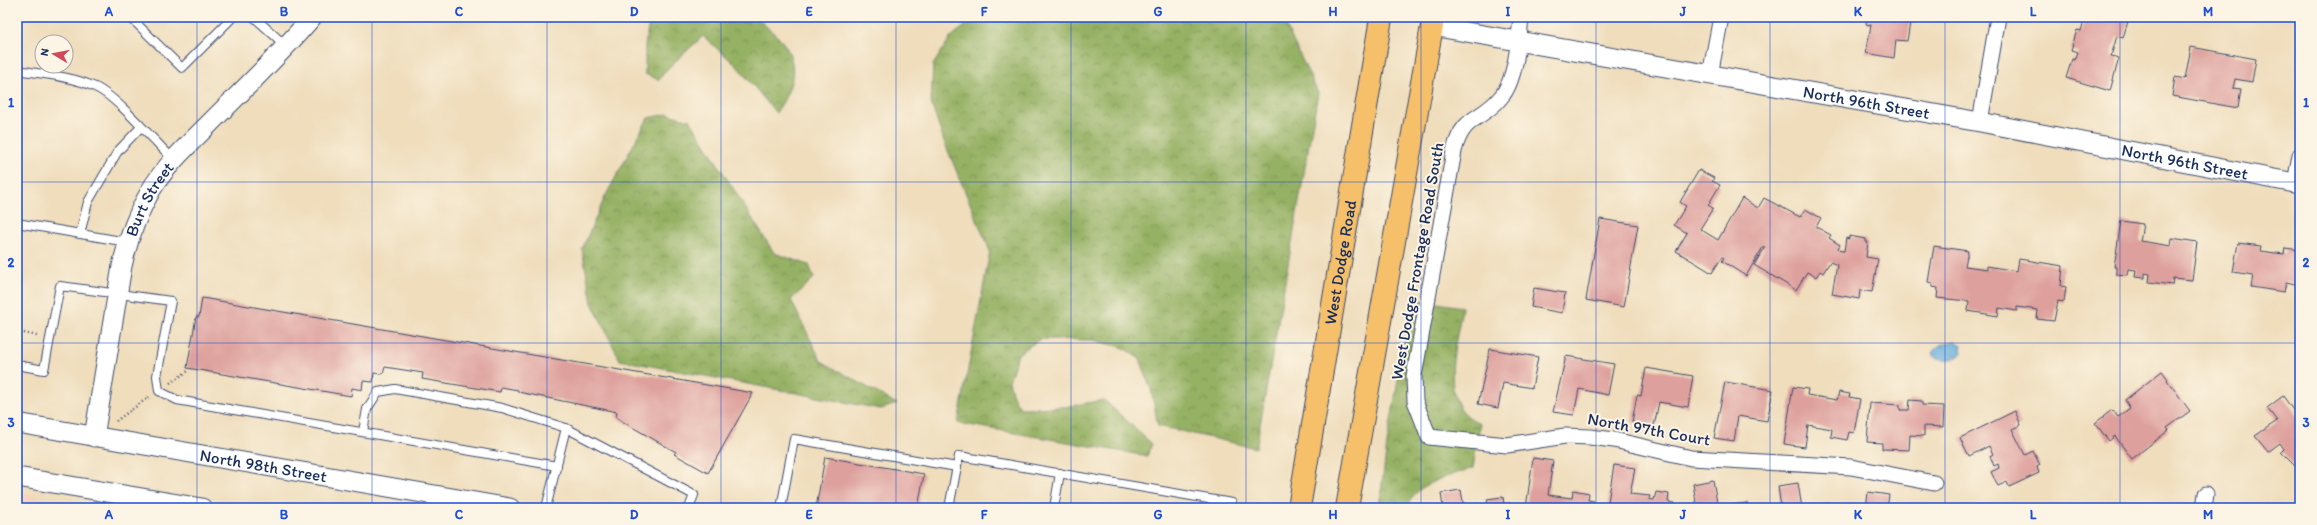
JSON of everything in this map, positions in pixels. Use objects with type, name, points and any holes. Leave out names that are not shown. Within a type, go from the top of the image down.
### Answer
[{"type":"highway","name":"West Dodge Road","points":[[1299,508],[1379,17]]},
{"type":"highway","points":[[1347,508],[1432,26]]},
{"type":"street","name":"Burt Street","points":[[94,437],[127,242],[137,216],[152,189],[174,160],[286,46],[312,17]]},
{"type":"street","name":"West Dodge Frontage Road South","points":[[1429,437],[1415,401],[1414,376],[1454,151],[1461,130],[1475,116],[1495,103],[1507,88],[1518,42],[1521,17]]},
{"type":"street","points":[[1710,75],[1721,17]]},
{"type":"street","points":[[1980,122],[1998,17]]},
{"type":"street","name":"North 96th Street","points":[[1432,26],[1980,122],[2298,183]]},
{"type":"street","points":[[2298,183],[2300,155]]},
{"type":"street","name":"North 98th Street","points":[[17,423],[510,508]]},
{"type":"street","name":"North 97th Court","points":[[1429,437],[1507,445],[1565,436],[1590,437],[1614,440],[1691,458],[1851,467],[1934,483]]},
{"type":"street","points":[[17,477],[202,508]]},
{"type":"lane","points":[[130,17],[182,68],[233,17]]},
{"type":"lane","points":[[254,17],[286,46]]},
{"type":"lane","points":[[17,70],[68,78],[96,87],[141,127],[174,160]]},
{"type":"lane","points":[[80,234],[88,202],[118,151],[141,127]]},
{"type":"lane","points":[[17,223],[127,242]]},
{"type":"lane","points":[[17,365],[44,370],[60,286],[171,301],[157,376],[159,391],[176,400],[557,466]]},
{"type":"lane","points":[[363,432],[367,409],[378,392],[395,389],[502,408],[566,428],[694,495],[689,508]]},
{"type":"lane","points":[[546,508],[566,428]]},
{"type":"lane","points":[[781,508],[794,439],[957,467]]},
{"type":"lane","points":[[949,508],[960,456],[1232,503],[1231,508]]},
{"type":"lane","points":[[1054,508],[1060,473]]},
{"type":"shaded area","points":[[17,493],[103,508],[17,508]]},
{"type":"green space","points":[[650,17],[757,17],[780,39],[787,48],[793,67],[790,86],[776,113],[736,65],[703,36],[666,70],[659,80],[645,74],[645,45]]},
{"type":"green space","points":[[976,17],[1243,17],[1285,24],[1318,93],[1256,448],[1158,426],[1151,389],[1140,359],[1122,347],[1092,340],[1040,339],[1018,354],[1009,381],[1013,396],[1020,408],[1065,407],[1104,400],[1152,444],[1147,456],[958,423],[990,251],[943,139],[931,103],[933,65],[951,37]]},
{"type":"green space","points":[[668,114],[690,120],[774,253],[809,265],[814,278],[791,300],[821,361],[897,404],[881,409],[620,360],[592,303],[582,249],[605,197],[648,118]]},
{"type":"green space","points":[[1412,299],[1462,307],[1452,372],[1453,388],[1458,403],[1466,415],[1480,423],[1473,468],[1444,477],[1425,486],[1411,499],[1407,508],[1379,508],[1387,444]]},
{"type":"water","points":[[1955,341],[1961,345],[1962,353],[1959,356],[1952,359],[1941,359],[1934,356],[1933,351],[1940,345]]},
{"type":"building","points":[[1867,17],[1911,17],[1907,41],[1896,40],[1894,58],[1866,53],[1871,25],[1866,24]]},
{"type":"building","points":[[2085,17],[2115,17],[2128,21],[2123,38],[2117,36],[2111,56],[2119,58],[2110,91],[2066,78],[2072,59],[2075,60],[2078,52],[2071,50],[2077,30],[2081,31]]},
{"type":"building","points":[[2191,47],[2256,59],[2252,82],[2235,79],[2233,88],[2241,89],[2238,108],[2172,96],[2175,77],[2185,79]]},
{"type":"building","points":[[1699,170],[1714,178],[1712,181],[1720,185],[1708,205],[1713,208],[1700,229],[1718,240],[1742,198],[1758,208],[1764,198],[1800,217],[1805,209],[1821,218],[1816,227],[1831,235],[1829,238],[1840,245],[1838,248],[1841,251],[1844,251],[1846,238],[1849,239],[1849,236],[1866,239],[1866,242],[1868,242],[1866,257],[1878,259],[1872,292],[1860,290],[1859,299],[1832,294],[1837,265],[1830,262],[1823,273],[1820,271],[1816,277],[1807,272],[1796,290],[1754,265],[1765,247],[1763,247],[1746,276],[1722,261],[1724,258],[1722,257],[1712,273],[1676,251],[1687,233],[1674,225],[1686,206],[1680,202]]},
{"type":"building","points":[[1600,219],[1638,225],[1624,307],[1586,300]]},
{"type":"building","points":[[2121,221],[2143,224],[2140,241],[2171,246],[2172,238],[2197,242],[2192,280],[2173,278],[2172,285],[2149,282],[2150,274],[2145,273],[2145,278],[2135,277],[2136,270],[2128,269],[2127,275],[2116,274],[2116,267],[2114,267]]},
{"type":"building","points":[[2238,243],[2261,246],[2260,251],[2284,254],[2285,248],[2300,250],[2300,285],[2286,282],[2284,292],[2251,287],[2253,275],[2233,272]]},
{"type":"building","points":[[1934,246],[1968,251],[1965,266],[1987,269],[1987,266],[2017,271],[2019,259],[2063,266],[2061,286],[2066,287],[2064,302],[2058,301],[2054,321],[2037,319],[2038,310],[2017,307],[2017,311],[1999,308],[1998,316],[1968,311],[1969,301],[1937,298],[1938,288],[1932,287],[1932,283],[1928,282]]},
{"type":"building","points":[[1534,288],[1565,293],[1562,313],[1531,307]]},
{"type":"building","points":[[202,298],[753,393],[708,473],[674,454],[676,452],[616,417],[617,412],[518,392],[518,390],[501,387],[500,392],[422,379],[423,373],[385,367],[383,374],[374,373],[373,382],[363,381],[362,390],[352,388],[351,396],[187,368],[196,317],[199,317]]},
{"type":"building","points":[[1490,349],[1538,357],[1532,388],[1503,383],[1498,408],[1478,404]]},
{"type":"building","points":[[1566,356],[1614,364],[1608,395],[1579,389],[1574,415],[1553,412]]},
{"type":"building","points":[[1646,368],[1693,376],[1688,407],[1659,402],[1654,426],[1632,422],[1637,395],[1641,396]]},
{"type":"building","points":[[2162,371],[2190,411],[2167,428],[2169,430],[2132,459],[2115,436],[2109,441],[2095,423],[2112,410],[2118,417],[2130,408],[2125,400]]},
{"type":"building","points":[[1725,382],[1773,390],[1767,421],[1738,416],[1734,441],[1714,438]]},
{"type":"building","points":[[1793,387],[1808,389],[1807,395],[1837,400],[1839,392],[1850,394],[1849,397],[1860,399],[1854,433],[1849,432],[1847,440],[1831,437],[1832,429],[1808,425],[1805,447],[1784,444]]},
{"type":"building","points":[[2283,396],[2300,420],[2299,470],[2281,452],[2284,449],[2280,443],[2268,452],[2255,436],[2277,421],[2267,408]]},
{"type":"building","points":[[1910,400],[1922,401],[1922,405],[1944,406],[1943,427],[1924,426],[1924,436],[1910,435],[1909,450],[1882,449],[1882,443],[1867,442],[1870,403],[1900,405],[1900,410],[1909,410]]},
{"type":"building","points":[[2015,411],[2021,425],[2012,429],[2025,455],[2033,451],[2040,465],[2037,467],[2039,473],[2009,487],[2007,482],[1998,486],[1991,472],[1999,468],[1998,464],[1994,466],[1990,456],[1993,454],[1989,446],[1969,456],[1960,438]]},
{"type":"building","points":[[825,457],[924,474],[918,508],[816,508]]},
{"type":"building","points":[[1533,458],[1553,461],[1548,495],[1572,498],[1573,490],[1589,493],[1588,500],[1594,501],[1593,508],[1526,508]]},
{"type":"building","points":[[1614,465],[1635,468],[1630,494],[1650,496],[1649,499],[1654,500],[1656,492],[1669,494],[1668,502],[1675,503],[1674,508],[1607,508]]},
{"type":"building","points":[[1713,480],[1718,508],[1697,508],[1693,484]]},
{"type":"building","points":[[1798,483],[1802,508],[1781,508],[1778,486]]},
{"type":"building","points":[[1461,490],[1464,508],[1443,508],[1441,493]]},
{"type":"building","points":[[1868,492],[1889,495],[1887,508],[1866,508]]},
{"type":"building","points":[[1503,497],[1504,504],[1510,503],[1511,508],[1480,508],[1488,506],[1487,499]]},
{"type":"building","points":[[1747,503],[1748,508],[1719,508],[1719,507]]},
{"type":"building","points":[[1833,503],[1834,508],[1806,508],[1806,507]]}]
